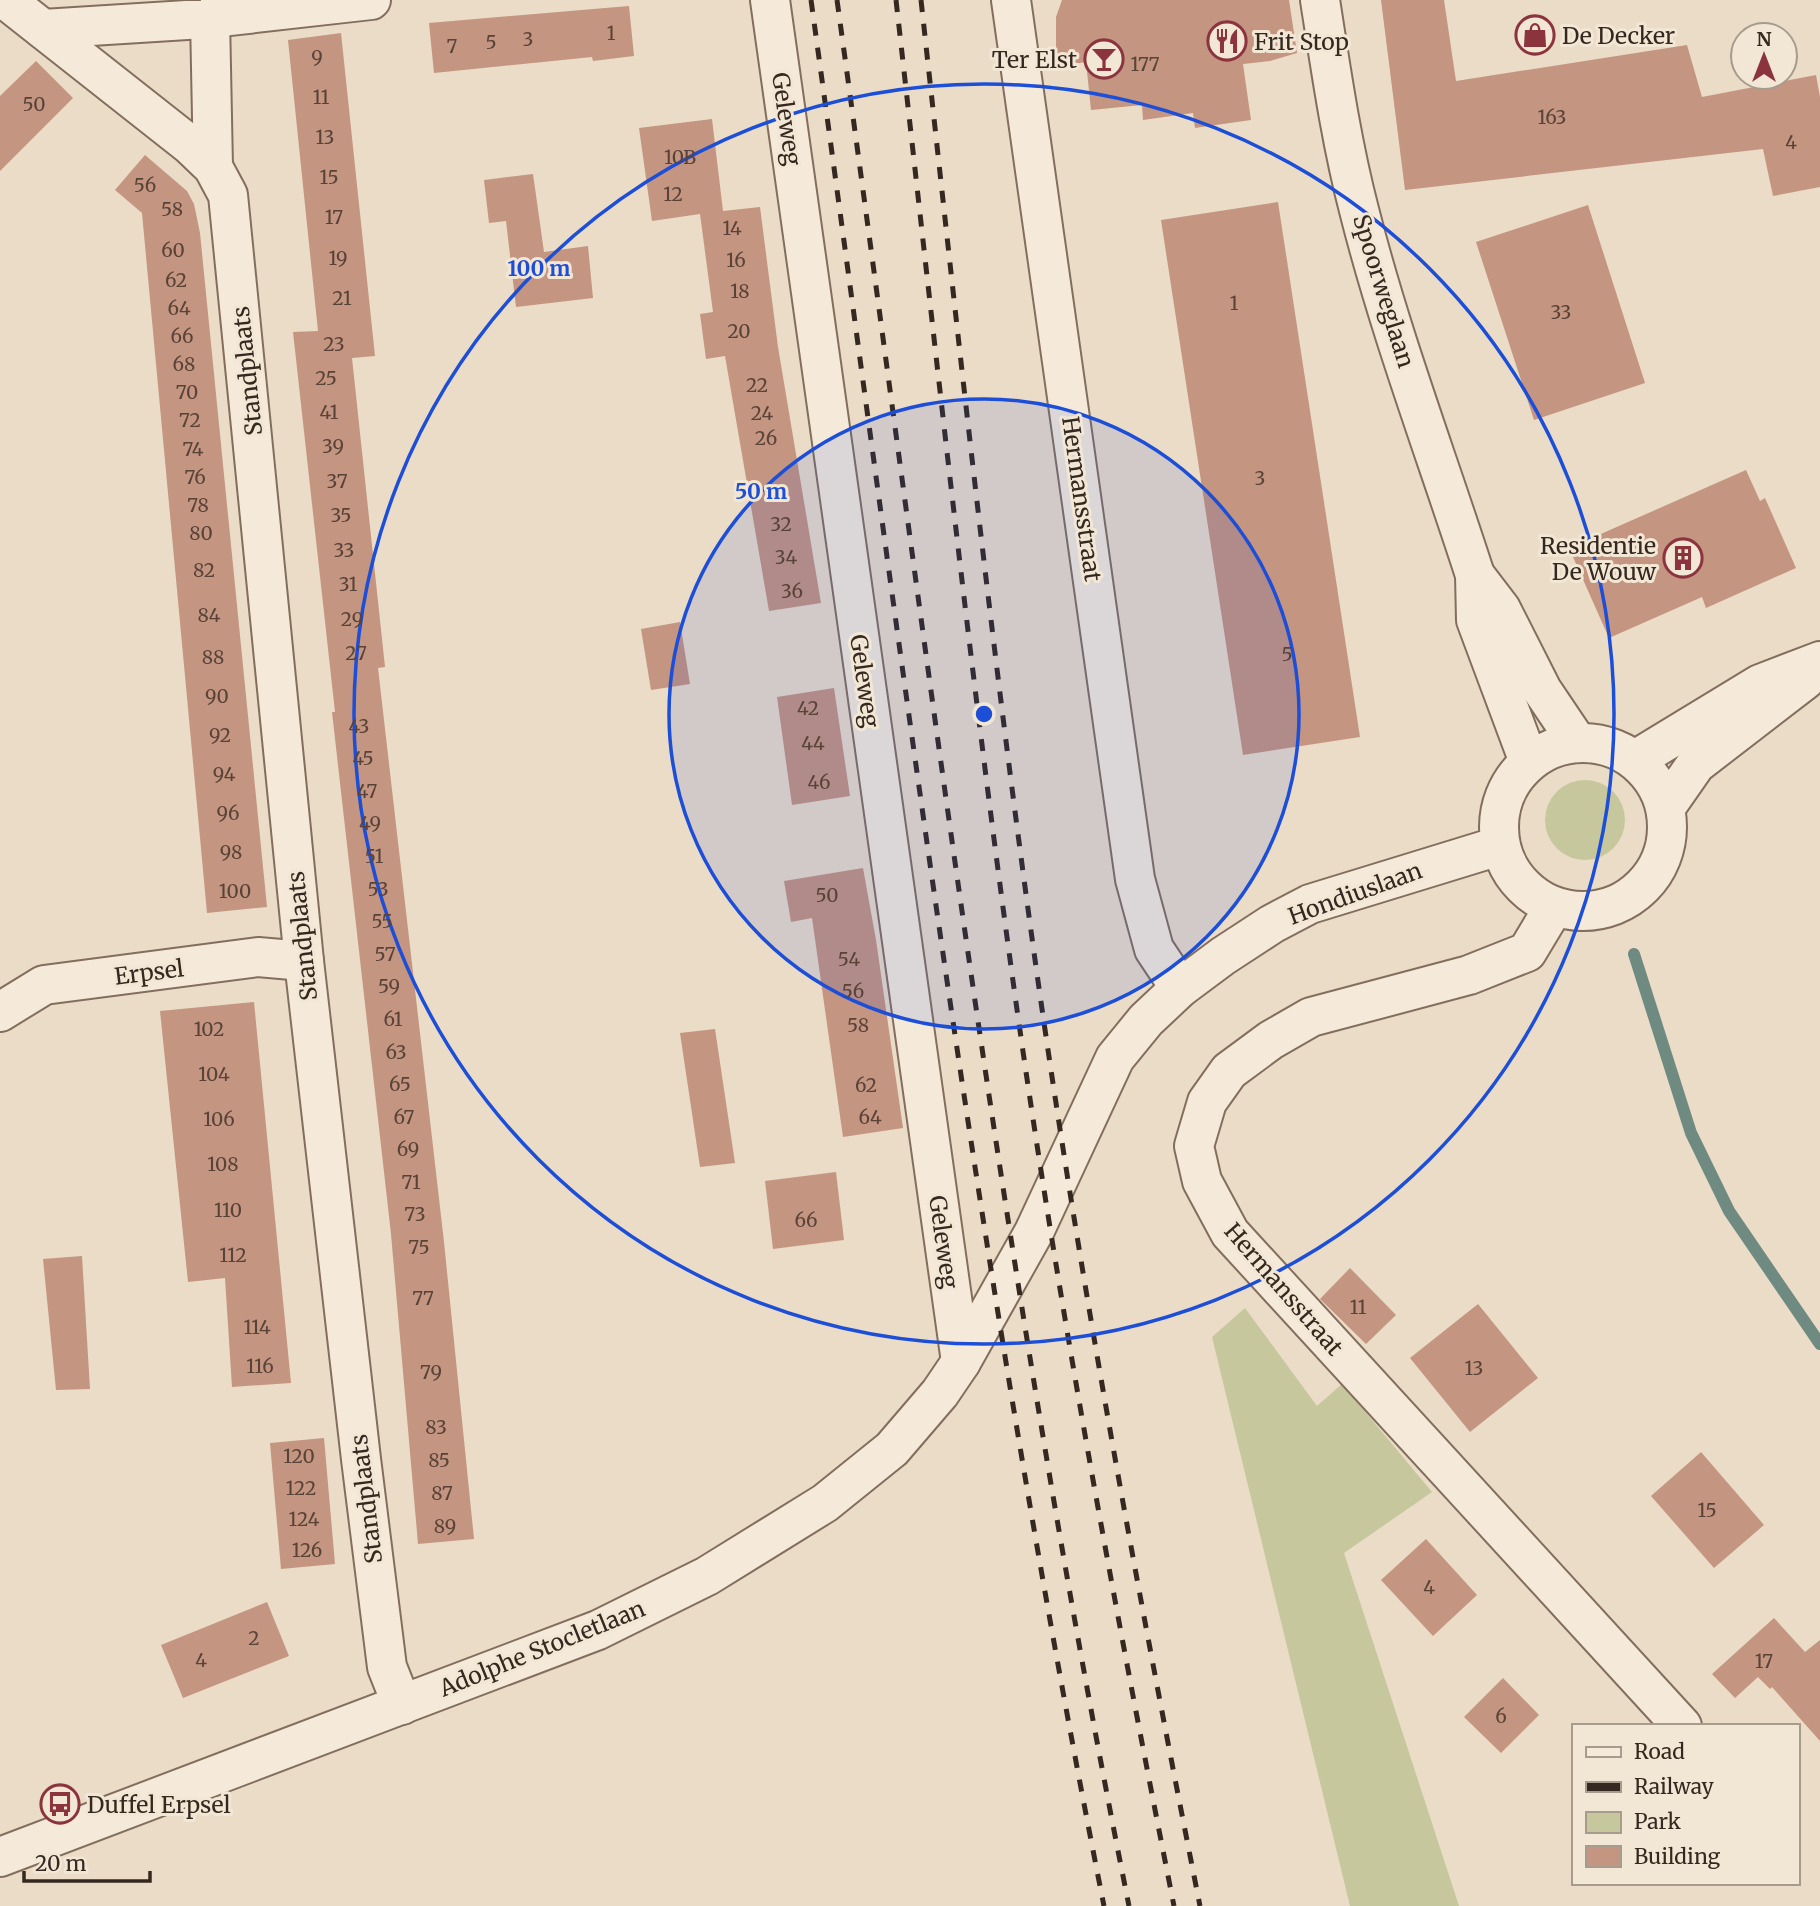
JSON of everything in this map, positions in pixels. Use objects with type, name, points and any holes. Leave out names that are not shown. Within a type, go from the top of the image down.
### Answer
[{"type":"street","name":"Standplaats","points":[[6,0],[213,167],[228,195],[304,961],[387,1667],[402,1705]]},
{"type":"street","points":[[43,29],[210,18],[371,0]]},
{"type":"street","name":"Geleweg","points":[[770,0],[961,1362]]},
{"type":"street","name":"Hermansstraat","points":[[1011,0],[1135,879],[1154,949],[1180,988]]},
{"type":"street","name":"Spoorweglaan","points":[[1320,0],[1336,102],[1358,207],[1379,284],[1475,575],[1476,620],[1529,762]]},
{"type":"street","name":"Standplaats","points":[[210,18],[213,167]]},
{"type":"street","name":"Spoorweglaan","points":[[1475,575],[1502,609],[1542,690],[1577,742]]},
{"type":"street","points":[[1635,760],[1760,684],[1820,662]]},
{"type":"street","points":[[1666,807],[1696,764],[1820,667]]},
{"type":"street","points":[[1577,742],[1608,746],[1635,760],[1654,780],[1666,807],[1666,844],[1654,874],[1625,901],[1589,911],[1554,906],[1522,886],[1499,845],[1502,803],[1512,782],[1529,762],[1547,750],[1577,742]]},
{"type":"street","name":"Hondiuslaan","points":[[1034,1232],[1115,1058],[1146,1020],[1180,988],[1272,924],[1310,904],[1499,845]]},
{"type":"street","name":"Hermansstraat","points":[[1554,906],[1527,952],[1469,975],[1311,1017],[1271,1040],[1229,1071],[1207,1102],[1194,1146],[1202,1181],[1230,1233],[1680,1724]]},
{"type":"street","name":"Erpsel","points":[[0,1012],[44,985],[258,957],[304,961]]},
{"type":"street","name":"Adolphe Stocletlaan","points":[[0,1857],[598,1630],[707,1576],[825,1503],[892,1449],[940,1393],[961,1362],[1034,1232]]},
{"type":"green space","points":[[1585,780],[1600,783],[1613,792],[1622,805],[1625,820],[1622,835],[1613,848],[1600,857],[1585,860],[1570,857],[1557,848],[1548,835],[1545,820],[1548,805],[1557,792],[1570,783]]},
{"type":"green space","points":[[1245,1308],[1317,1406],[1342,1384],[1432,1492],[1344,1553],[1459,1906],[1350,1906],[1212,1337]]},
{"type":"building","points":[[1062,0],[1289,0],[1297,53],[1270,61],[1243,64],[1251,120],[1195,128],[1193,113],[1143,120],[1142,105],[1091,110],[1086,62],[1073,64],[1072,54],[1056,54],[1056,17]]},
{"type":"building","points":[[1381,0],[1444,0],[1456,81],[1687,45],[1702,97],[1733,91],[1799,91],[1799,78],[1816,75],[1820,97],[1820,187],[1773,196],[1763,149],[1405,190]]},
{"type":"building","points":[[629,6],[634,56],[593,61],[592,57],[434,73],[429,23]]},
{"type":"building","points":[[341,33],[375,356],[352,358],[385,667],[378,668],[444,1242],[474,1539],[418,1544],[391,1234],[332,712],[335,712],[293,332],[318,331],[288,40]]},
{"type":"building","points":[[36,61],[73,98],[0,171],[0,96]]},
{"type":"building","points":[[712,119],[723,211],[760,207],[778,347],[821,603],[769,611],[725,356],[706,359],[700,314],[713,312],[700,214],[652,221],[639,128]]},
{"type":"building","points":[[145,155],[187,191],[194,204],[200,233],[267,907],[207,913],[142,213],[115,190]]},
{"type":"building","points":[[533,174],[544,252],[588,246],[593,298],[516,307],[506,221],[489,223],[484,180]]},
{"type":"building","points":[[1278,202],[1360,737],[1243,755],[1161,220]]},
{"type":"building","points":[[1588,205],[1645,383],[1534,420],[1476,242]]},
{"type":"building","name":"Residentie De Wouw","points":[[1746,470],[1760,501],[1765,498],[1796,568],[1706,608],[1702,597],[1609,638],[1569,548]]},
{"type":"building","points":[[680,622],[690,684],[651,690],[641,629]]},
{"type":"building","points":[[834,688],[850,796],[792,805],[777,697]]},
{"type":"building","points":[[863,868],[903,1128],[843,1137],[812,918],[791,922],[784,881]]},
{"type":"building","points":[[254,1002],[291,1383],[232,1387],[225,1278],[188,1282],[160,1011]]},
{"type":"building","points":[[715,1029],[735,1163],[700,1167],[680,1033]]},
{"type":"building","points":[[836,1172],[844,1240],[773,1249],[765,1181]]},
{"type":"building","points":[[82,1256],[90,1389],[56,1390],[43,1259]]},
{"type":"building","points":[[1350,1268],[1396,1315],[1366,1344],[1320,1299]]},
{"type":"building","points":[[1478,1304],[1538,1378],[1470,1432],[1410,1358]]},
{"type":"building","points":[[324,1438],[335,1564],[281,1569],[270,1443]]},
{"type":"building","points":[[1701,1452],[1764,1525],[1714,1568],[1651,1496]]},
{"type":"building","points":[[1426,1539],[1477,1595],[1433,1636],[1381,1580]]},
{"type":"building","points":[[267,1602],[289,1656],[183,1698],[161,1645]]},
{"type":"building","points":[[1774,1618],[1805,1652],[1820,1640],[1820,1741],[1772,1687],[1770,1689],[1758,1677],[1735,1698],[1712,1674]]},
{"type":"building","points":[[1503,1678],[1539,1715],[1501,1753],[1464,1717]]},
{"type":"waterway","points":[[1634,954],[1691,1133],[1729,1211],[1820,1344]]},
{"type":"railway","points":[[811,0],[909,717],[979,1194],[1017,1432],[1104,1906]]},
{"type":"railway","points":[[837,0],[968,955],[1004,1194],[1042,1432],[1129,1906]]},
{"type":"railway","points":[[896,0],[966,614],[1013,981],[1087,1445],[1174,1906]]},
{"type":"railway","points":[[921,0],[990,614],[1038,981],[1073,1213],[1113,1445],[1200,1906]]},
{"type":"place","name":"De Decker","points":[[1535,35]]},
{"type":"place","name":"Frit Stop","points":[[1227,41]]},
{"type":"place","name":"Ter Elst","points":[[1104,59]]},
{"type":"place","name":"Residentie De Wouw","points":[[1683,558]]},
{"type":"place","name":"Duffel Erpsel","points":[[60,1804]]}]
